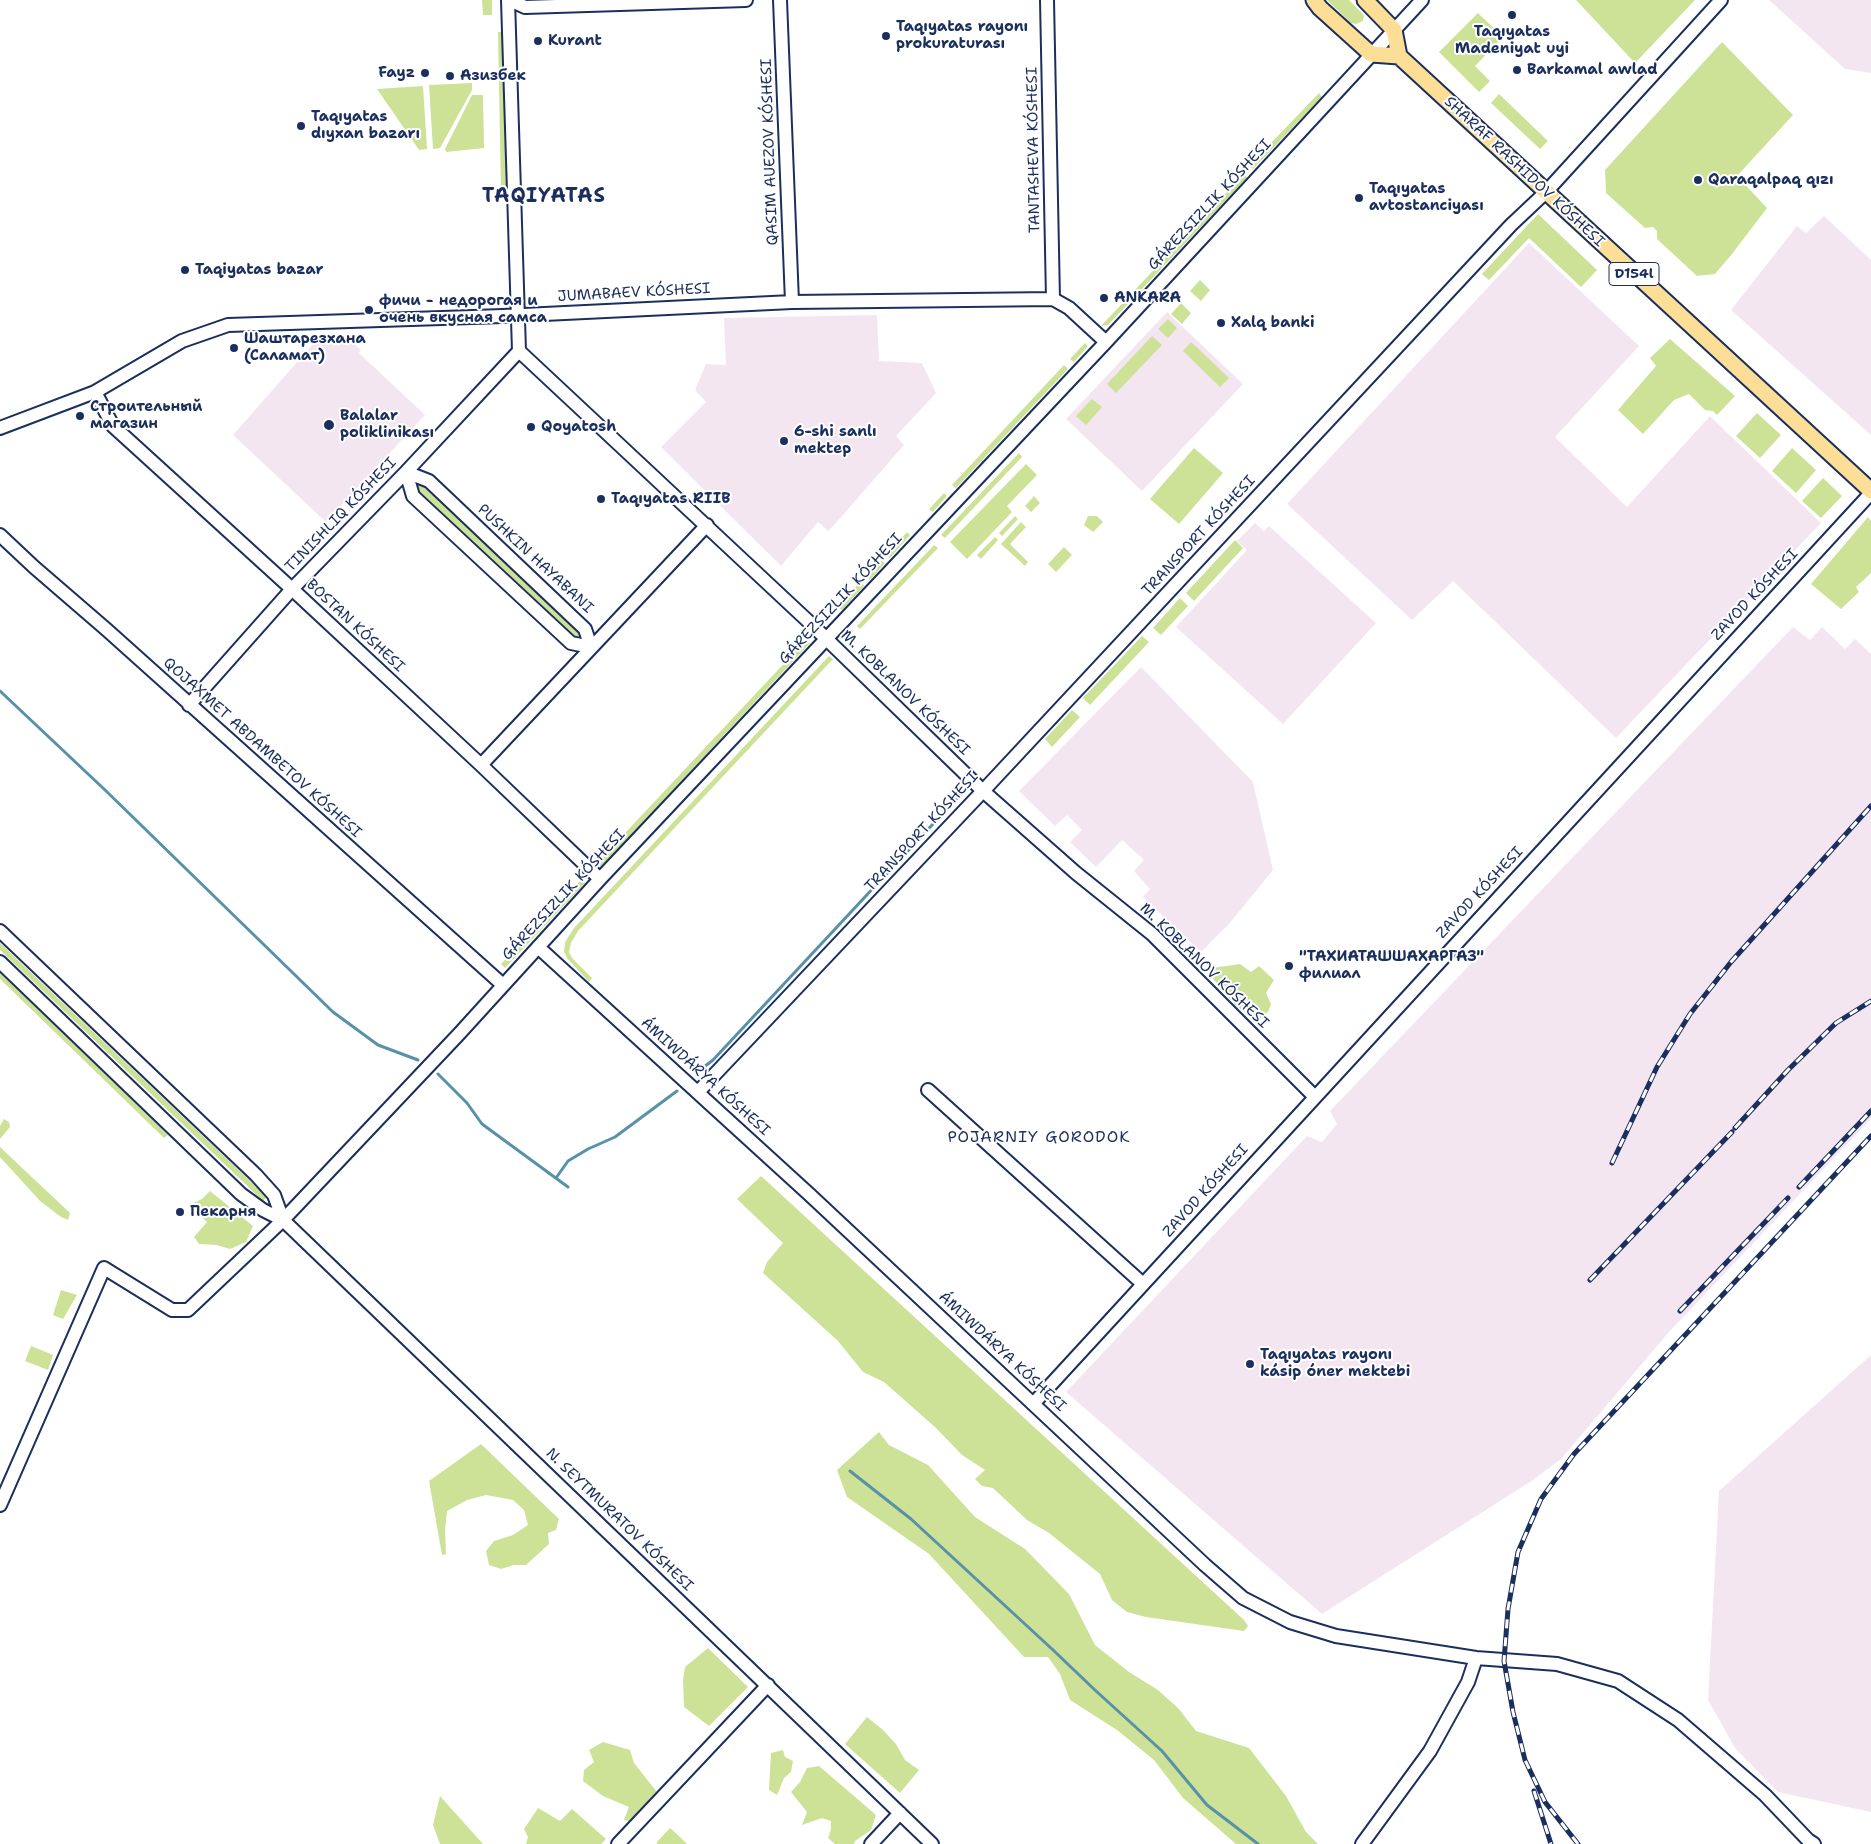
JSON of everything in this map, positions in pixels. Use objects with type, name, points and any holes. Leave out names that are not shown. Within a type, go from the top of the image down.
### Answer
[{"type":"main road","points":[[1314,0],[1320,8],[1371,54],[1399,56],[1394,30],[1365,0]]},
{"type":"main road","name":"SHARAF RASHIDOV KÓSHESI","points":[[1399,56],[1871,492]]},
{"type":"street","points":[[189,704],[292,589],[406,472],[519,351],[509,0],[524,7],[746,0]]},
{"type":"street","points":[[780,0],[792,302]]},
{"type":"street","name":"TANTASHEVA KÓSHESI","points":[[1047,0],[1053,299]]},
{"type":"street","name":"GÁREZSIZLIK KÓSHESI","points":[[0,1505],[104,1268],[172,1310],[188,1310],[283,1220],[504,985],[600,879],[1106,342],[1422,0]]},
{"type":"street","name":"TRANSPORT KÓSHESI","points":[[698,1092],[983,791],[1511,226],[1546,192],[1721,0]]},
{"type":"street","points":[[1053,299],[1069,308],[1106,342]]},
{"type":"street","name":"JUMABAEV KÓSHESI","points":[[0,428],[95,392],[182,341],[228,325],[518,315],[792,302],[1053,299]]},
{"type":"street","name":"M. KOBLANOV KÓSHESI","points":[[519,351],[707,525],[983,791],[1076,873],[1152,934],[1314,1096]]},
{"type":"street","name":"BOSTAN KÓSHESI","points":[[95,392],[113,426],[292,589],[600,879]]},
{"type":"street","points":[[406,472],[414,496],[421,503],[571,643],[591,647]]},
{"type":"street","points":[[406,472],[428,481],[585,629],[591,647]]},
{"type":"street","name":"ZAVOD KÓSHESI","points":[[1033,1404],[1871,492]]},
{"type":"street","points":[[481,765],[707,525]]},
{"type":"street","name":"QOJAXMET ABDAMBETOV KÓSHESI","points":[[0,535],[504,985]]},
{"type":"street","points":[[0,931],[256,1175],[274,1194],[283,1220]]},
{"type":"street","name":"ÁMIWDÁRYA KÓSHESI","points":[[538,947],[698,1092],[1205,1565],[1243,1598],[1290,1622],[1336,1636],[1476,1658],[1557,1664],[1618,1681],[1678,1720],[1765,1795],[1814,1844]]},
{"type":"street","points":[[0,962],[241,1194],[263,1210],[283,1220]]},
{"type":"street","points":[[928,1090],[1143,1284]]},
{"type":"street","name":"N. SEYTMURATOV KÓSHESI","points":[[283,1220],[932,1844]]},
{"type":"street","points":[[1362,1844],[1430,1751],[1468,1682],[1476,1658]]},
{"type":"street","points":[[618,1844],[768,1685]]},
{"type":"street","points":[[871,1844],[900,1814]]},
{"type":"shaded area","points":[[1769,0],[1871,0],[1871,73],[1845,69]]},
{"type":"shaded area","points":[[1824,216],[1871,260],[1871,435],[1731,310],[1797,226],[1806,233]]},
{"type":"shaded area","points":[[1529,243],[1639,346],[1555,437],[1627,507],[1710,416],[1821,523],[1616,738],[1453,581],[1412,620],[1287,504]]},
{"type":"shaded area","points":[[1167,312],[1243,384],[1142,491],[1066,419]]},
{"type":"shaded area","name":"6-shi sanlı mektep","points":[[877,315],[879,361],[922,363],[936,393],[896,436],[904,445],[835,524],[828,531],[818,522],[781,566],[661,447],[706,402],[695,390],[706,364],[726,365],[724,318]]},
{"type":"shaded area","name":"Balalar poliklinikası","points":[[349,339],[361,350],[359,353],[425,415],[326,522],[233,435],[313,344]]},
{"type":"shaded area","points":[[1255,523],[1264,531],[1269,526],[1376,623],[1283,724],[1176,627],[1247,550],[1237,541]]},
{"type":"shaded area","points":[[1793,627],[1810,640],[1822,627],[1845,649],[1855,639],[1871,654],[1871,1119],[1669,1332],[1561,1459],[1530,1482],[1322,1614],[1066,1392],[1307,1136],[1322,1142],[1337,1124],[1330,1111]]},
{"type":"shaded area","points":[[1141,667],[1253,782],[1273,870],[1229,924],[1201,952],[1143,897],[1150,889],[1134,871],[1144,860],[1122,840],[1096,867],[1070,842],[1082,830],[1067,815],[1055,826],[1019,791]]},
{"type":"shaded area","points":[[1871,1355],[1871,1812],[1778,1792],[1735,1748],[1708,1700],[1719,1491]]},
{"type":"green space","points":[[482,0],[492,0],[492,15],[483,15]]},
{"type":"green space","points":[[1327,0],[1349,0],[1364,16],[1363,21],[1356,24],[1351,23]]},
{"type":"green space","points":[[1576,0],[1695,0],[1635,63]]},
{"type":"green space","points":[[1478,13],[1503,37],[1475,66],[1490,81],[1479,92],[1439,52]]},
{"type":"green space","points":[[498,32],[504,32],[507,193],[501,193]]},
{"type":"green space","points":[[1722,42],[1793,115],[1737,176],[1767,208],[1715,274],[1697,276],[1657,239],[1657,231],[1653,227],[1645,228],[1606,193],[1605,170]]},
{"type":"green space","points":[[472,83],[472,90],[440,148],[433,149],[429,85]]},
{"type":"green space","points":[[423,86],[427,149],[419,150],[377,89]]},
{"type":"green space","points":[[1319,93],[1322,97],[1253,169],[1249,166]]},
{"type":"green space","points":[[1499,94],[1548,141],[1540,149],[1491,103]]},
{"type":"green space","points":[[472,95],[483,95],[484,148],[446,152],[445,149]]},
{"type":"green space","points":[[1244,174],[1247,178],[1108,325],[1101,326]]},
{"type":"green space","points":[[1538,214],[1597,270],[1581,287],[1529,238],[1489,280],[1482,274]]},
{"type":"green space","points":[[1200,280],[1210,290],[1201,301],[1190,291]]},
{"type":"green space","points":[[1181,303],[1191,313],[1182,324],[1171,314]]},
{"type":"green space","points":[[1168,319],[1177,328],[1168,338],[1158,329]]},
{"type":"green space","points":[[1152,336],[1162,345],[1116,393],[1107,384]]},
{"type":"green space","points":[[1670,339],[1735,396],[1717,415],[1713,411],[1705,410],[1689,394],[1674,400],[1643,434],[1618,410],[1656,366],[1650,358]]},
{"type":"green space","points":[[1191,342],[1229,378],[1220,387],[1183,351]]},
{"type":"green space","points":[[1085,343],[1088,346],[1074,362],[1070,359]]},
{"type":"green space","points":[[1064,365],[1068,369],[956,488],[952,485]]},
{"type":"green space","points":[[1092,399],[1102,407],[1086,425],[1076,416]]},
{"type":"green space","points":[[1757,413],[1781,435],[1760,458],[1736,436]]},
{"type":"green space","points":[[1194,448],[1223,473],[1179,524],[1150,499]]},
{"type":"green space","points":[[1792,448],[1816,470],[1796,493],[1772,471]]},
{"type":"green space","points":[[1019,453],[1022,457],[945,538],[941,535]]},
{"type":"green space","points":[[1026,464],[1037,475],[1007,506],[1012,512],[967,559],[950,542]]},
{"type":"green space","points":[[1823,478],[1842,496],[1821,518],[1802,501]]},
{"type":"green space","points":[[423,484],[579,629],[579,636],[573,637],[416,491],[417,485]]},
{"type":"green space","points":[[944,493],[947,496],[933,512],[929,509]]},
{"type":"green space","points":[[1034,496],[1040,503],[1031,512],[1025,506]]},
{"type":"green space","points":[[1015,516],[1018,519],[1002,536],[999,533]]},
{"type":"green space","points":[[1088,516],[1097,516],[1103,522],[1093,532],[1084,525]]},
{"type":"green space","points":[[1868,517],[1871,521],[1871,573],[1856,587],[1859,592],[1841,609],[1811,584]]},
{"type":"green space","points":[[1021,522],[1026,527],[1010,544],[1028,562],[1025,566],[1001,544]]},
{"type":"green space","points":[[907,532],[910,535],[890,558],[887,554]]},
{"type":"green space","points":[[995,537],[998,540],[981,559],[977,555]]},
{"type":"green space","points":[[1235,540],[1243,548],[1194,601],[1186,593]]},
{"type":"green space","points":[[934,545],[938,548],[860,629],[857,626]]},
{"type":"green space","points":[[1064,547],[1072,555],[1056,572],[1048,564]]},
{"type":"green space","points":[[881,560],[885,563],[870,580],[867,576]]},
{"type":"green space","points":[[860,582],[864,586],[842,610],[838,607]]},
{"type":"green space","points":[[1180,598],[1188,606],[1161,635],[1153,628]]},
{"type":"green space","points":[[1142,636],[1149,642],[1090,705],[1083,698]]},
{"type":"green space","points":[[806,640],[810,643],[601,867],[597,863]]},
{"type":"green space","points":[[829,656],[833,659],[578,931],[571,943],[569,952],[572,958],[592,978],[589,982],[567,958],[564,952],[565,942],[574,928]]},
{"type":"green space","points":[[1072,710],[1080,717],[1052,747],[1045,739]]},
{"type":"green space","points":[[581,880],[585,883],[505,968],[501,964]]},
{"type":"green space","points":[[0,943],[267,1197],[263,1201],[0,950]]},
{"type":"green space","points":[[1240,964],[1251,972],[1259,966],[1274,980],[1266,993],[1271,1004],[1268,1012],[1259,1019],[1250,1016],[1235,1005],[1205,969]]},
{"type":"green space","points":[[0,972],[168,1135],[164,1138],[0,979]]},
{"type":"green space","points":[[4,1119],[9,1122],[10,1127],[0,1139],[0,1126]]},
{"type":"green space","points":[[0,1147],[70,1213],[68,1220],[40,1201],[0,1157]]},
{"type":"green space","points":[[761,1176],[1244,1620],[1248,1626],[1244,1631],[1146,1617],[1127,1612],[1112,1600],[1100,1574],[1049,1533],[1027,1520],[993,1488],[982,1486],[975,1479],[985,1470],[962,1455],[936,1428],[884,1382],[863,1372],[838,1341],[763,1273],[767,1262],[783,1243],[737,1199]]},
{"type":"green space","points":[[210,1191],[253,1226],[246,1242],[230,1249],[217,1245],[199,1244],[194,1237],[207,1222],[189,1205],[202,1199]]},
{"type":"green space","points":[[61,1290],[77,1295],[63,1319],[53,1315]]},
{"type":"green space","points":[[31,1346],[53,1355],[48,1370],[25,1361]]},
{"type":"green space","points":[[879,1432],[889,1445],[928,1465],[975,1517],[1025,1549],[1069,1594],[1095,1645],[1129,1672],[1158,1690],[1179,1709],[1196,1731],[1249,1748],[1286,1796],[1306,1832],[1318,1844],[1236,1844],[1183,1798],[1154,1760],[1117,1730],[1070,1700],[1060,1674],[1048,1657],[1024,1657],[929,1554],[847,1497],[837,1470]]},
{"type":"green space","points":[[481,1444],[559,1519],[556,1530],[548,1533],[549,1544],[526,1565],[514,1565],[501,1569],[489,1565],[486,1551],[494,1541],[513,1535],[528,1525],[524,1510],[513,1500],[486,1495],[467,1500],[447,1511],[445,1530],[446,1554],[442,1555],[429,1481]]},
{"type":"green space","points":[[708,1648],[748,1687],[709,1726],[684,1707],[683,1680],[685,1667]]},
{"type":"green space","points":[[867,1717],[896,1744],[905,1760],[919,1770],[900,1793],[845,1744]]},
{"type":"green space","points":[[603,1742],[630,1750],[634,1763],[657,1792],[629,1821],[624,1820],[629,1807],[603,1796],[583,1781],[584,1770],[594,1762],[589,1750]]},
{"type":"green space","points":[[783,1750],[785,1757],[793,1761],[791,1772],[784,1778],[777,1795],[769,1790],[771,1753]]},
{"type":"green space","points":[[819,1766],[876,1815],[871,1830],[855,1841],[854,1844],[835,1844],[828,1838],[831,1821],[822,1818],[802,1825],[807,1812],[791,1792],[800,1782],[807,1768]]},
{"type":"green space","points":[[440,1796],[483,1844],[440,1844],[433,1825]]},
{"type":"green space","points":[[538,1808],[560,1821],[572,1809],[606,1839],[601,1844],[526,1844],[528,1837],[524,1829]]},
{"type":"green space","points":[[670,1828],[687,1844],[657,1844]]},
{"type":"waterway","points":[[0,691],[104,789],[333,1012],[378,1045],[418,1060]]},
{"type":"waterway","points":[[700,1070],[713,1060],[960,795]]},
{"type":"waterway","points":[[438,1074],[467,1103],[482,1124],[568,1187]]},
{"type":"waterway","points":[[556,1178],[568,1161],[588,1149],[615,1137],[677,1091]]},
{"type":"waterway","points":[[850,1471],[911,1519],[1162,1751],[1207,1805],[1258,1844]]},
{"type":"railway","points":[[1612,1163],[1657,1067],[1690,1014],[1731,962],[1871,806]]},
{"type":"railway","points":[[1735,1128],[1788,1070],[1836,1023],[1871,1001]]},
{"type":"railway","points":[[1799,1187],[1871,1111]]},
{"type":"railway","points":[[1590,1280],[1732,1132]]},
{"type":"railway","points":[[1578,1844],[1545,1802],[1525,1760],[1513,1712],[1504,1661],[1508,1609],[1518,1552],[1541,1499],[1574,1454],[1871,1136]]},
{"type":"railway","points":[[1680,1311],[1788,1198]]},
{"type":"railway","points":[[1534,1791],[1551,1844]]},
{"type":"place","name":"Taqıyatas Madeniyat uyi","points":[[1512,15]]},
{"type":"place","name":"Taqıyatas rayonı prokuraturası","points":[[886,36]]},
{"type":"place","name":"Kurant","points":[[538,41]]},
{"type":"place","name":"Barkamal awlad","points":[[1517,70]]},
{"type":"place","name":"Fayz","points":[[425,73]]},
{"type":"place","name":"Азизбек","points":[[450,76]]},
{"type":"place","name":"Taqıyatas dıyxan bazarı","points":[[301,126]]},
{"type":"place","name":"Qaraqalpaq qızı","points":[[1698,180]]},
{"type":"place","name":"Taqıyatas avtostanciyası","points":[[1359,198]]},
{"type":"place","name":"Taqiyatas bazar","points":[[185,270]]},
{"type":"place","name":"ANKARA","points":[[1104,298]]},
{"type":"place","name":"фичи - недорогая и очень вкусная самса","points":[[369,310]]},
{"type":"place","name":"Xalq banki","points":[[1221,323]]},
{"type":"place","name":"Шаштарезхана (Саламат)","points":[[234,348]]},
{"type":"place","name":"Строительный магазин","points":[[80,416]]},
{"type":"place","name":"Balalar poliklinikası","points":[[329,425]]},
{"type":"place","name":"Qoyatosh","points":[[531,427]]},
{"type":"place","name":"6-shi sanlı mektep","points":[[784,441]]},
{"type":"place","name":"Taqıyatas RIIB","points":[[601,499]]},
{"type":"place","name":"\"ТАХИАТАШШАХАРГАЗ\" филиал","points":[[1289,966]]},
{"type":"place","name":"Пекарня","points":[[180,1212]]},
{"type":"place","name":"Taqıyatas rayonı kásip óner mektebi","points":[[1250,1364]]},
{"type":"district","name":"TAQIYATAS","points":[[544,197]]},
{"type":"district","name":"POJARNIY GORODOK","points":[[1039,1138]]}]
